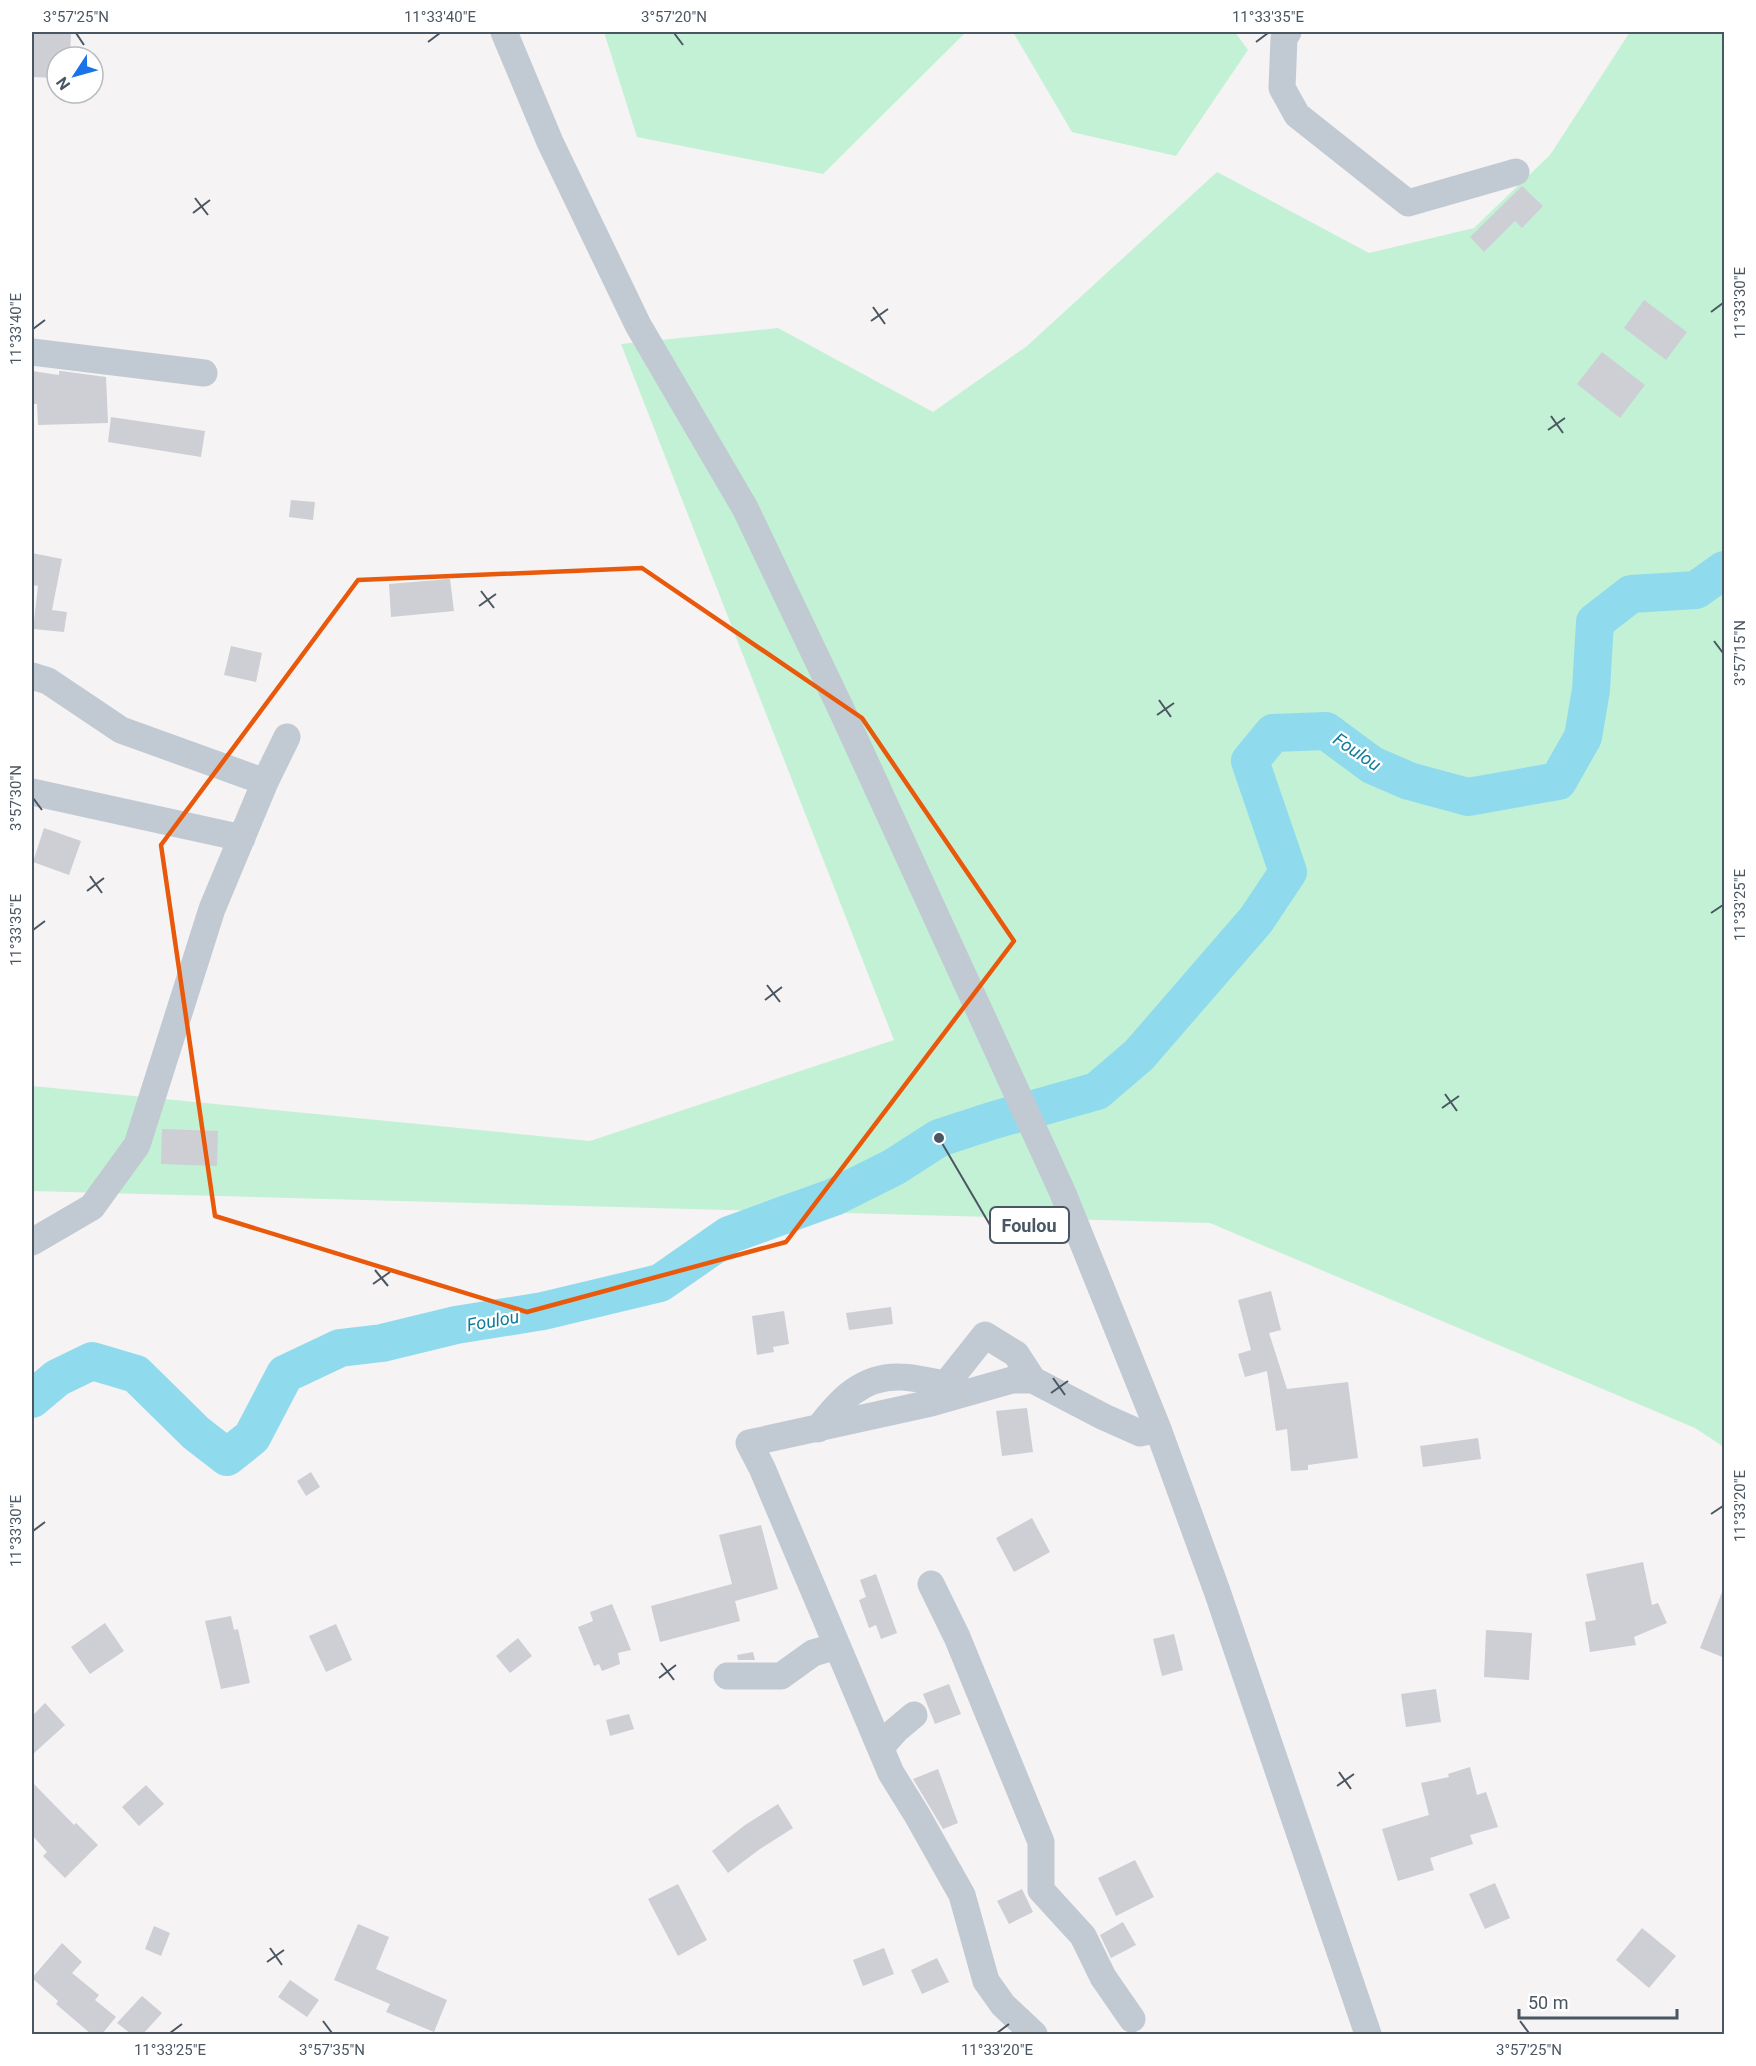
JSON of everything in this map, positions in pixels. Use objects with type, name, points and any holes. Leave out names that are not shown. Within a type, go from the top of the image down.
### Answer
[{"type":"street","points":[[504,32],[550,142],[638,325],[745,508],[842,711],[1062,1191],[1158,1429],[1217,1591],[1368,2034]]},
{"type":"street","points":[[1288,32],[1284,38],[1282,88],[1297,115],[1408,203],[1516,172]]},
{"type":"street","points":[[32,352],[204,372]]},
{"type":"street","points":[[32,676],[48,681],[121,730],[265,782]]},
{"type":"street","points":[[32,1242],[93,1207],[137,1145],[212,909],[265,782],[287,737]]},
{"type":"street","points":[[32,792],[242,838]]},
{"type":"street","points":[[818,1429],[837,1403],[870,1380],[901,1377],[946,1384],[985,1335],[1016,1354],[1033,1380]]},
{"type":"street","points":[[1034,2034],[1003,2005],[986,1981],[962,1895],[891,1773],[762,1468],[749,1443],[931,1403],[1012,1380],[1033,1380],[1140,1433],[1158,1429]]},
{"type":"street","points":[[931,1584],[957,1637],[1041,1842],[1041,1890],[1083,1936],[1103,1977],[1132,2019]]},
{"type":"street","points":[[727,1677],[781,1676],[813,1653],[837,1646]]},
{"type":"street","points":[[880,1748],[914,1715]]},
{"type":"highlighted area","points":[[642,568],[862,718],[1014,941],[786,1242],[527,1312],[215,1216],[161,845],[358,580]]},
{"type":"green space","points":[[604,32],[966,32],[823,174],[637,137]]},
{"type":"green space","points":[[1013,32],[1235,32],[1248,50],[1176,156],[1072,132]]},
{"type":"green space","points":[[1630,32],[1724,32],[1724,1447],[1695,1428],[1210,1223],[32,1191],[32,1086],[590,1141],[894,1040],[621,344],[778,328],[933,412],[1027,346],[1217,172],[1369,253],[1474,228],[1550,155]]},
{"type":"building","points":[[33,32],[71,32],[70,45],[45,45],[45,78],[32,77]]},
{"type":"building","points":[[1522,186],[1543,206],[1522,228],[1515,221],[1484,252],[1470,237]]},
{"type":"building","points":[[1644,300],[1687,332],[1666,360],[1624,328]]},
{"type":"building","points":[[1602,352],[1645,385],[1620,418],[1577,384]]},
{"type":"building","points":[[32,371],[59,375],[61,371],[106,377],[108,423],[38,425],[37,404],[32,404]]},
{"type":"building","points":[[111,417],[205,431],[201,457],[108,442]]},
{"type":"building","points":[[291,500],[315,502],[313,520],[289,517]]},
{"type":"building","points":[[32,553],[62,559],[52,610],[67,612],[64,632],[33,629],[38,586],[32,585]]},
{"type":"building","points":[[450,579],[454,611],[391,617],[389,584]]},
{"type":"building","points":[[231,646],[262,653],[256,682],[224,675]]},
{"type":"building","points":[[44,828],[81,841],[69,875],[33,862]]},
{"type":"building","points":[[162,1129],[218,1131],[217,1166],[161,1164]]},
{"type":"building","points":[[1271,1291],[1281,1330],[1269,1333],[1287,1389],[1348,1382],[1358,1458],[1308,1465],[1308,1470],[1291,1471],[1287,1429],[1276,1431],[1267,1371],[1245,1377],[1238,1354],[1251,1350],[1238,1300]]},
{"type":"building","points":[[891,1307],[893,1324],[849,1330],[846,1313]]},
{"type":"building","points":[[784,1311],[789,1344],[773,1347],[774,1352],[757,1355],[752,1316]]},
{"type":"building","points":[[1027,1408],[1033,1452],[1002,1456],[996,1411]]},
{"type":"building","points":[[1478,1438],[1481,1459],[1423,1467],[1420,1446]]},
{"type":"building","points":[[311,1472],[320,1487],[306,1496],[297,1481]]},
{"type":"building","points":[[1032,1518],[1050,1552],[1014,1572],[996,1538]]},
{"type":"building","points":[[761,1525],[778,1589],[735,1601],[740,1621],[660,1642],[651,1606],[732,1584],[719,1535]]},
{"type":"building","points":[[1643,1562],[1652,1605],[1658,1603],[1667,1623],[1634,1637],[1636,1645],[1590,1652],[1585,1622],[1596,1620],[1586,1574]]},
{"type":"building","points":[[876,1574],[897,1633],[881,1639],[876,1625],[869,1628],[859,1600],[866,1597],[860,1580]]},
{"type":"building","points":[[1725,1588],[1725,1658],[1700,1648]]},
{"type":"building","points":[[612,1604],[631,1650],[618,1653],[620,1664],[602,1671],[599,1664],[594,1666],[578,1627],[593,1621],[590,1612]]},
{"type":"building","points":[[231,1616],[234,1630],[238,1629],[250,1683],[221,1689],[205,1621]]},
{"type":"building","points":[[105,1623],[124,1651],[90,1674],[71,1647]]},
{"type":"building","points":[[336,1624],[352,1660],[326,1672],[309,1636]]},
{"type":"building","points":[[1486,1630],[1532,1633],[1529,1680],[1484,1677]]},
{"type":"building","points":[[1174,1634],[1183,1670],[1162,1676],[1153,1639]]},
{"type":"building","points":[[518,1638],[532,1656],[510,1673],[496,1656]]},
{"type":"building","points":[[753,1652],[755,1660],[738,1660],[737,1655]]},
{"type":"building","points":[[949,1684],[961,1714],[935,1724],[923,1694]]},
{"type":"building","points":[[1436,1689],[1441,1722],[1406,1727],[1401,1694]]},
{"type":"building","points":[[45,1703],[65,1725],[32,1755],[32,1716]]},
{"type":"building","points":[[629,1714],[634,1729],[610,1736],[606,1720]]},
{"type":"building","points":[[1470,1767],[1477,1795],[1486,1792],[1498,1827],[1470,1835],[1473,1844],[1430,1858],[1434,1870],[1398,1881],[1382,1829],[1429,1815],[1421,1783],[1449,1777],[1448,1774]]},
{"type":"building","points":[[938,1769],[958,1823],[943,1829],[913,1779]]},
{"type":"building","points":[[32,1782],[74,1825],[76,1823],[98,1845],[65,1878],[43,1856],[47,1852],[32,1835]]},
{"type":"building","points":[[146,1785],[164,1804],[139,1826],[122,1807]]},
{"type":"building","points":[[778,1804],[793,1828],[728,1873],[712,1851],[745,1825]]},
{"type":"building","points":[[1135,1860],[1154,1897],[1116,1916],[1098,1878]]},
{"type":"building","points":[[1495,1883],[1510,1918],[1485,1929],[1469,1894]]},
{"type":"building","points":[[678,1884],[707,1940],[678,1956],[648,1899]]},
{"type":"building","points":[[1022,1889],[1033,1912],[1009,1924],[997,1901]]},
{"type":"building","points":[[1123,1922],[1136,1945],[1111,1958],[1100,1935]]},
{"type":"building","points":[[358,1924],[389,1937],[376,1969],[447,2000],[434,2032],[386,2012],[390,2004],[334,1980]]},
{"type":"building","points":[[154,1926],[170,1933],[161,1956],[145,1949]]},
{"type":"building","points":[[1642,1928],[1676,1956],[1649,1988],[1616,1960]]},
{"type":"building","points":[[62,1943],[82,1962],[72,1973],[99,1995],[95,2000],[116,2017],[102,2034],[91,2034],[56,2004],[58,2001],[32,1978]]},
{"type":"building","points":[[884,1948],[894,1974],[863,1986],[853,1960]]},
{"type":"building","points":[[937,1958],[949,1982],[922,1994],[911,1970]]},
{"type":"building","points":[[290,1980],[319,2000],[307,2017],[278,1997]]},
{"type":"building","points":[[142,1996],[162,2013],[143,2034],[131,2034],[117,2023]]},
{"type":"waterway","name":"Foulou","points":[[32,1399],[57,1378],[92,1361],[136,1374],[196,1433],[227,1457],[252,1437],[285,1374],[340,1348],[382,1343],[456,1325],[543,1311],[660,1283],[729,1235],[834,1197],[894,1167],[939,1138],[1097,1091],[1139,1055],[1256,920],[1288,872],[1250,761],[1273,733],[1326,731],[1372,765],[1409,781],[1468,797],[1558,781],[1583,737],[1591,690],[1595,622],[1631,594],[1696,590],[1724,570]]},
{"type":"place","name":"Foulou","points":[[939,1138]]}]
